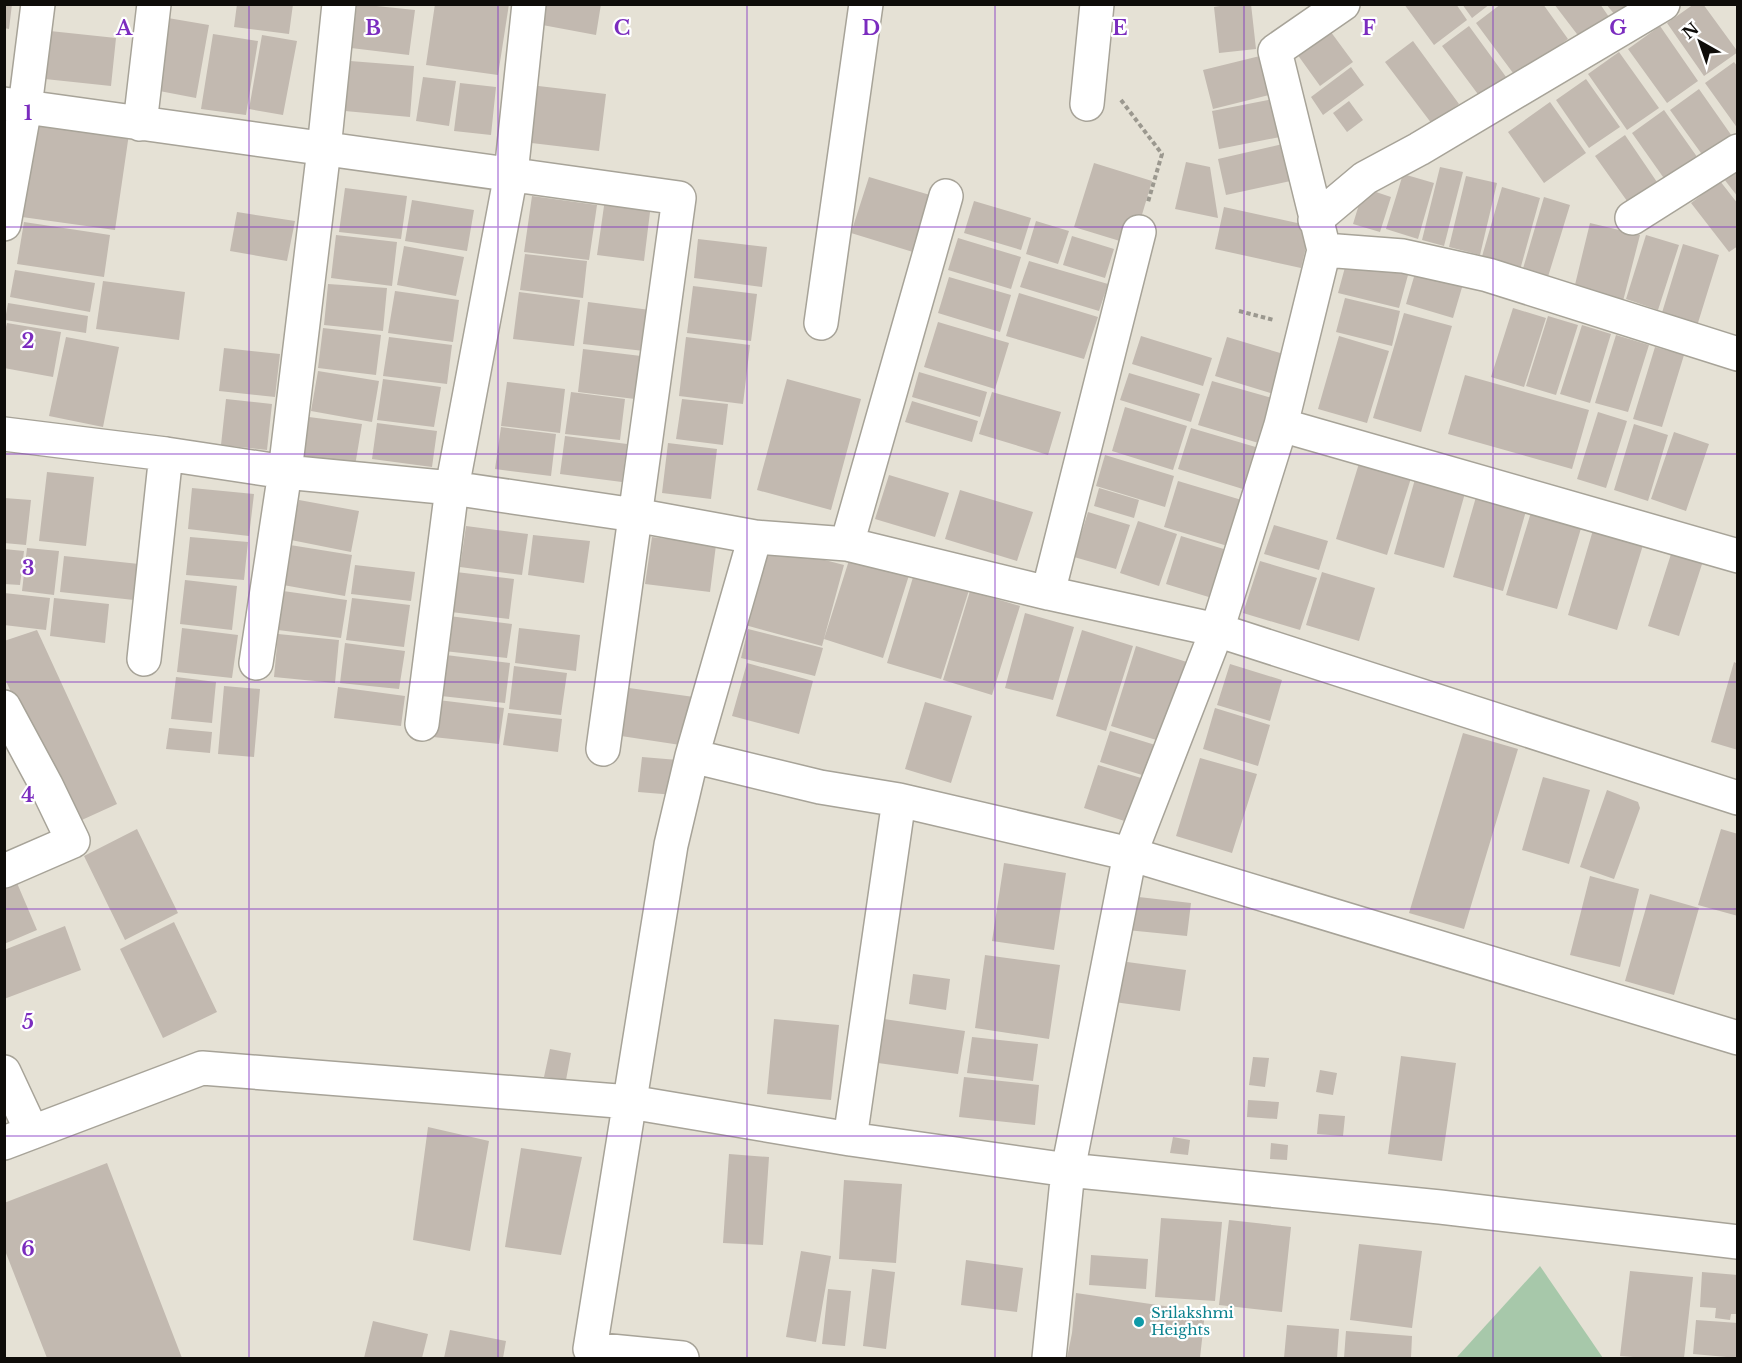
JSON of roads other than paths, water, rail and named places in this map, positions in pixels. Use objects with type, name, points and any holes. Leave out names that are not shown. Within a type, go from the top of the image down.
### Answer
[{"type":"street","points":[[4,224],[15,106],[38,4]]},
{"type":"street","points":[[140,124],[154,4]]},
{"type":"street","points":[[256,663],[285,472],[339,4]]},
{"type":"street","points":[[422,724],[452,488],[511,174],[529,4]]},
{"type":"street","points":[[821,323],[866,4]]},
{"type":"street","points":[[1087,104],[1097,4]]},
{"type":"street","points":[[1049,1359],[1068,1170],[1130,854],[1217,630],[1281,425],[1320,235],[1275,51],[1344,4]]},
{"type":"street","points":[[1320,235],[1365,178],[1419,149],[1663,4]]},
{"type":"street","points":[[15,106],[679,198],[603,749]]},
{"type":"street","points":[[1632,218],[1737,151]]},
{"type":"street","points":[[847,544],[946,196]]},
{"type":"street","points":[[1048,593],[1139,232]]},
{"type":"street","points":[[1320,235],[1488,275],[1737,354]]},
{"type":"street","points":[[1281,425],[1737,556]]},
{"type":"street","points":[[4,434],[166,454],[285,472],[452,488],[635,515],[755,537],[847,544],[1048,593],[1217,630],[1737,798]]},
{"type":"street","points":[[144,659],[166,454]]},
{"type":"street","points":[[682,1359],[590,1349],[670,844],[692,756],[755,537]]},
{"type":"street","points":[[4,707],[46,784],[73,842],[4,871]]},
{"type":"street","points":[[692,756],[820,787],[899,800],[1130,854],[1737,1038]]},
{"type":"street","points":[[850,1139],[899,800]]},
{"type":"street","points":[[4,1072],[18,1138],[202,1068],[630,1102],[850,1139],[1068,1170],[1440,1207],[1737,1242]]},
{"type":"place","name":"Srilakshmi Heights","points":[[1139,1322]]}]
